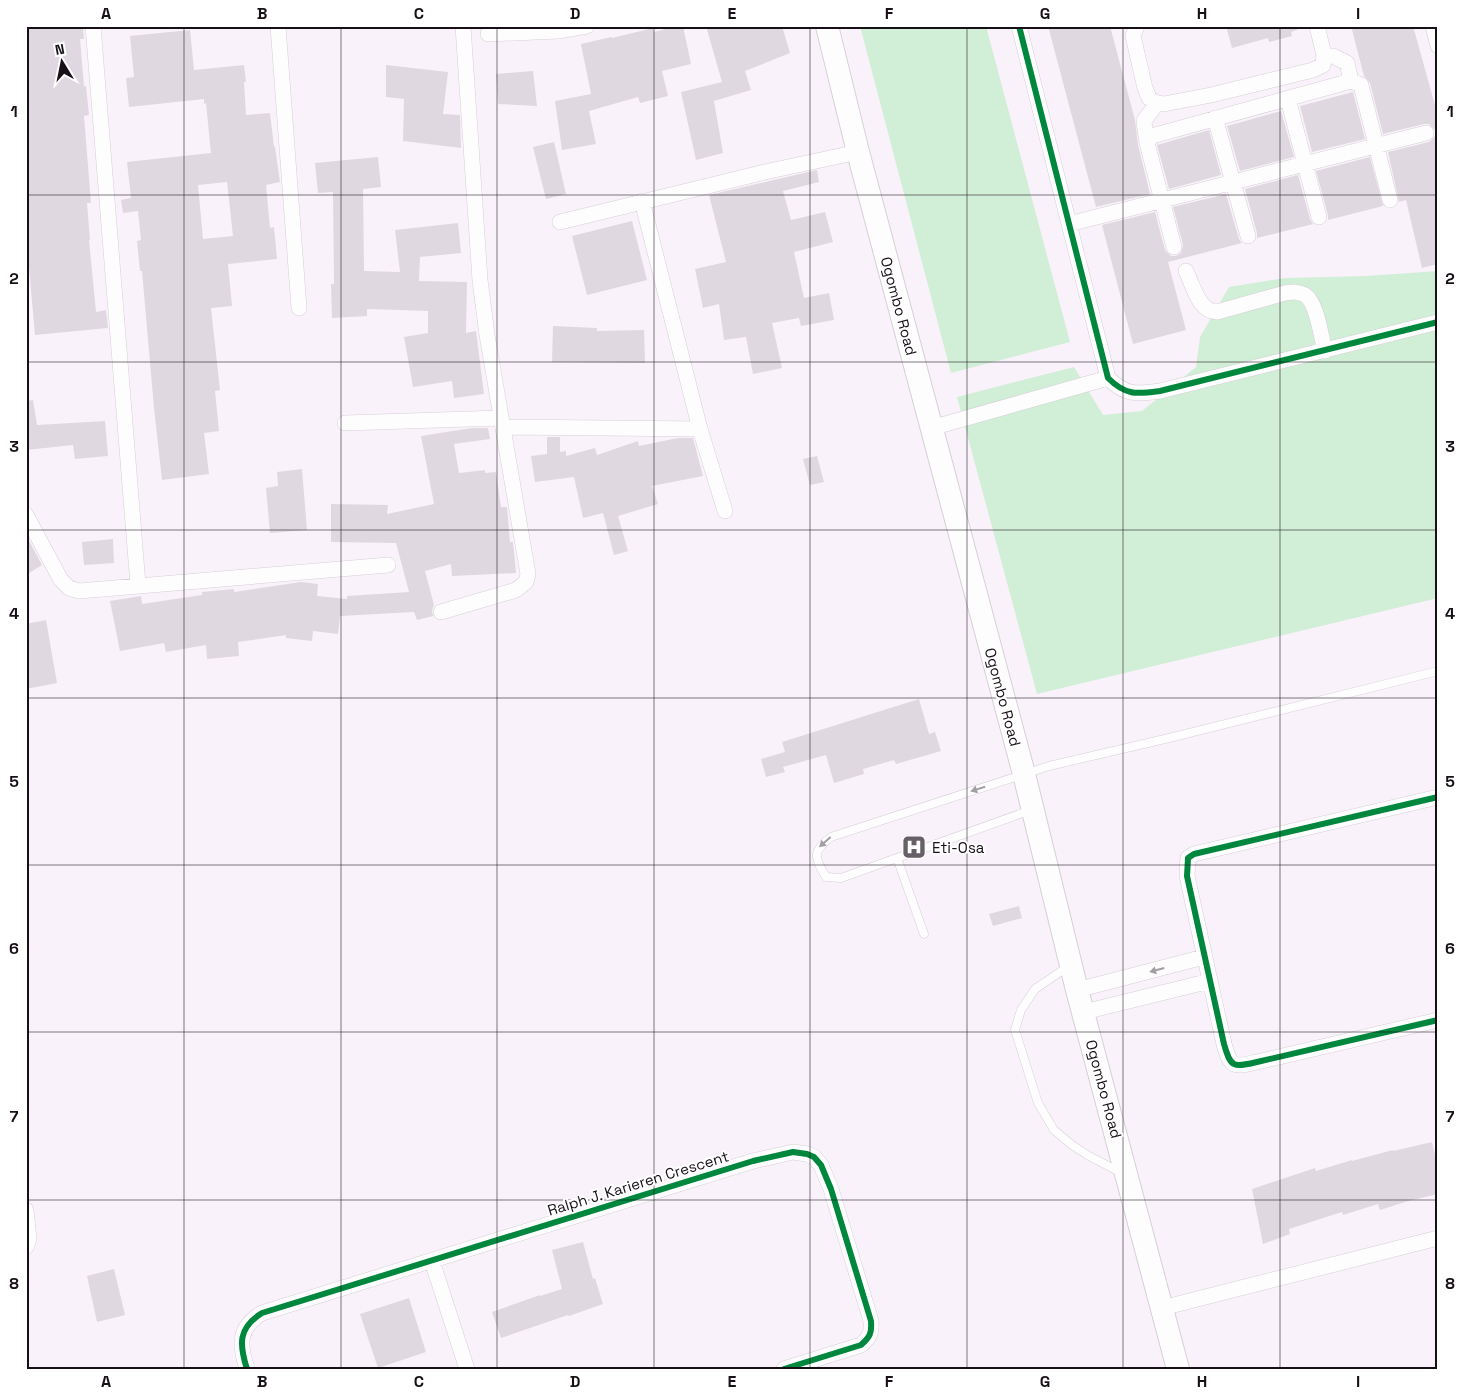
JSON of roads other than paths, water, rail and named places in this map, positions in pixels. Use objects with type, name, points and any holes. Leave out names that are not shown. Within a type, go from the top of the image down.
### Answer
[{"type":"main road","name":"Ogombo Road","points":[[827,26],[858,152],[1024,774],[1077,990],[1178,1369]]},
{"type":"street","points":[[93,26],[138,585]]},
{"type":"street","points":[[278,26],[299,308]]},
{"type":"street","points":[[441,612],[516,590],[528,578],[480,280],[463,26]]},
{"type":"street","points":[[488,34],[558,31],[588,26]]},
{"type":"street","points":[[1019,26],[1108,378],[1118,388],[1126,392],[1142,394],[1160,391],[1438,322]]},
{"type":"street","points":[[1137,26],[1133,36],[1145,88],[1149,98],[1157,103],[1176,103],[1313,70],[1323,65],[1324,55],[1317,26]]},
{"type":"street","points":[[1432,26],[1438,46]]},
{"type":"street","points":[[1324,55],[1333,56],[1347,62],[1351,81]]},
{"type":"street","points":[[1147,143],[1152,136],[1351,81],[1361,85],[1390,200]]},
{"type":"street","points":[[1288,99],[1319,217]]},
{"type":"street","points":[[1157,103],[1144,121],[1160,201],[1174,247]]},
{"type":"street","points":[[1215,118],[1248,236]]},
{"type":"street","points":[[1069,224],[1426,133]]},
{"type":"street","points":[[560,222],[765,172],[858,152]]},
{"type":"street","points":[[642,201],[700,429],[725,511]]},
{"type":"street","points":[[1186,271],[1199,300],[1211,312],[1285,293],[1304,294],[1311,301],[1315,311],[1325,351]]},
{"type":"street","points":[[931,428],[1108,378]]},
{"type":"street","points":[[345,423],[502,423],[700,429]]},
{"type":"street","points":[[26,515],[61,580],[69,588],[79,591],[388,565]]},
{"type":"street","points":[[1438,798],[1194,854],[1188,858],[1187,876],[1204,957],[1231,1064],[1237,1066],[1438,1020]]},
{"type":"street","points":[[1077,990],[1204,957]]},
{"type":"street","points":[[1084,1012],[1210,981]]},
{"type":"street","name":"Ralph J. Karieren Crescent","points":[[247,1369],[241,1352],[243,1333],[251,1320],[262,1313],[753,1161],[793,1152],[807,1154],[814,1158],[821,1165],[832,1189],[868,1309],[872,1330],[870,1338],[862,1345],[784,1369]]},
{"type":"street","points":[[26,1210],[29,1239],[26,1247]]},
{"type":"street","points":[[1162,1308],[1437,1242]]},
{"type":"street","points":[[432,1261],[467,1369]]},
{"type":"lane","points":[[1033,809],[841,878],[826,876],[820,866],[817,853],[819,845],[831,837],[1049,766],[1438,671]]},
{"type":"lane","points":[[897,858],[924,934]]},
{"type":"lane","points":[[1071,965],[1034,989],[1021,1010],[1015,1030],[1038,1103],[1054,1130],[1089,1156],[1126,1175]]},
{"type":"place","name":"Eti-Osa","points":[[914,847]]}]
